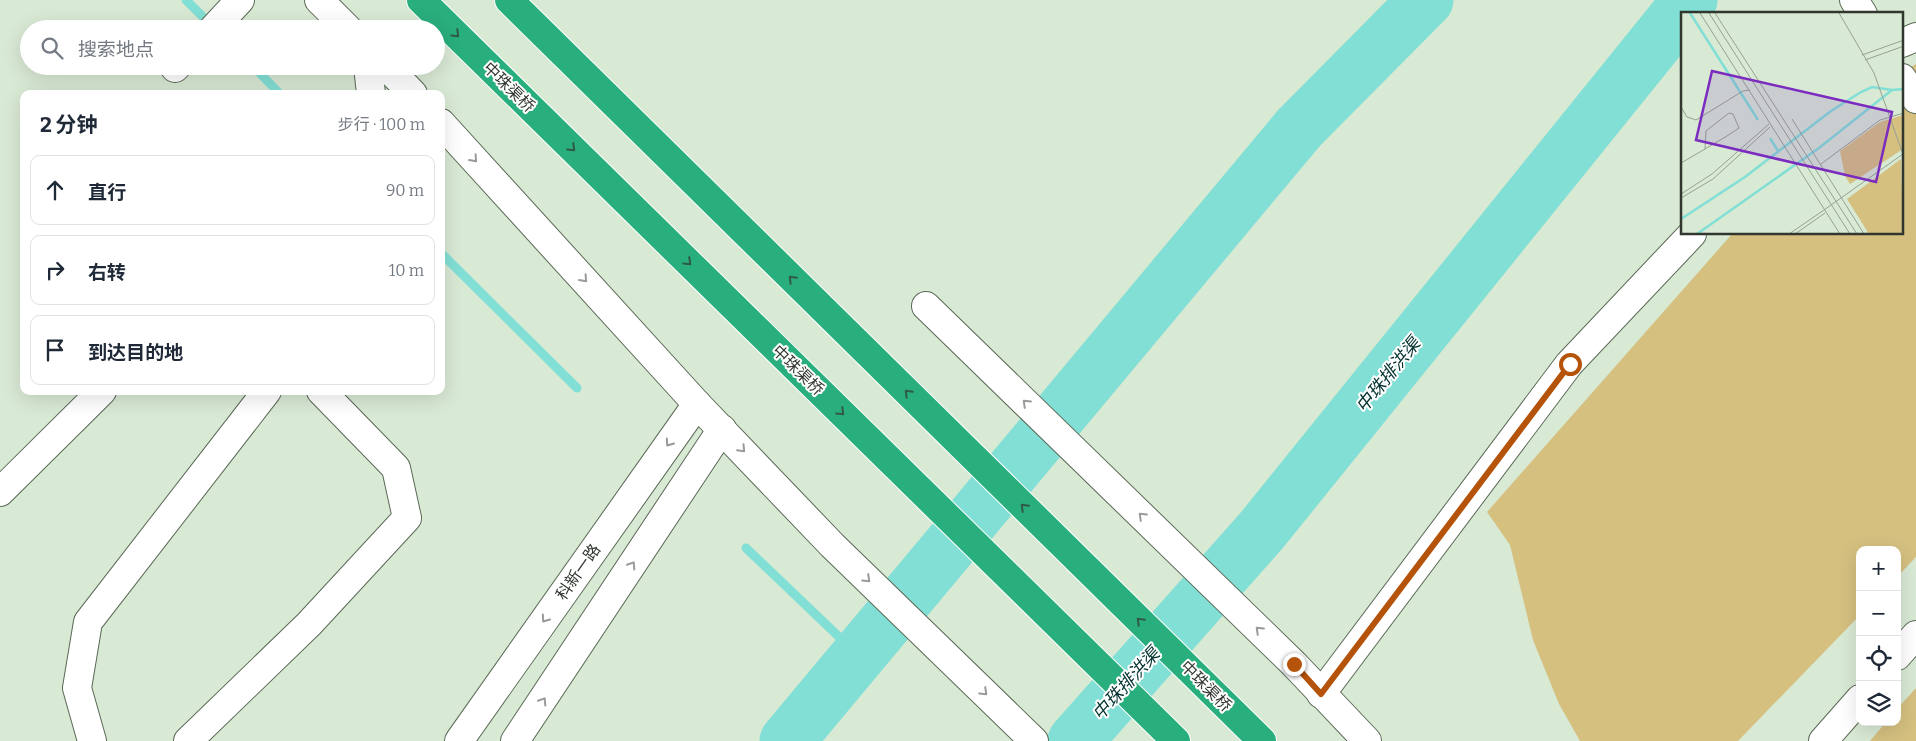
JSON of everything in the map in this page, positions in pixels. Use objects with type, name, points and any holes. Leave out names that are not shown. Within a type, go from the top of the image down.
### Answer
[{"type":"highway","name":"中珠渠桥","points":[[421,0],[441,20]]},
{"type":"highway","name":"中珠渠桥","points":[[509,0],[1262,741]]},
{"type":"highway","name":"中珠渠桥","points":[[445,24],[1176,741]]},
{"type":"street","points":[[221,20],[240,0]]},
{"type":"street","points":[[319,0],[339,20]]},
{"type":"street","points":[[1854,0],[1861,12]]},
{"type":"street","points":[[1904,42],[1916,37]]},
{"type":"street","points":[[369,75],[371,90]]},
{"type":"street","points":[[395,75],[409,90]]},
{"type":"street","points":[[1904,81],[1916,99]]},
{"type":"street","points":[[445,127],[698,404],[832,545],[1034,741]]},
{"type":"street","points":[[1321,694],[1570,364],[1691,235]]},
{"type":"street","points":[[926,306],[1294,664],[1367,741]]},
{"type":"street","points":[[0,492],[98,395]]},
{"type":"street","points":[[92,741],[77,688],[88,622],[264,395]]},
{"type":"street","points":[[188,741],[310,624],[407,518],[396,468],[325,395]]},
{"type":"street","name":"科新一路","points":[[459,741],[698,404]]},
{"type":"street","points":[[515,741],[722,429]]},
{"type":"street","points":[[1901,651],[1916,634]]},
{"type":"street","points":[[1823,741],[1856,704]]},
{"type":"shaded area","points":[[1916,64],[1916,557],[1901,573],[1901,546],[1856,546],[1856,619],[1738,741],[1580,741],[1559,704],[1533,640],[1510,545],[1487,512],[1731,235],[1904,235],[1904,71]]},
{"type":"shaded area","points":[[1916,688],[1916,741],[1870,741],[1883,726],[1901,726],[1901,705]]},
{"type":"waterway","points":[[186,0],[206,20]]},
{"type":"waterway","points":[[787,741],[1299,128],[1426,0]]},
{"type":"waterway","name":"中珠排洪渠","points":[[1075,741],[1262,530],[1690,0]]},
{"type":"waterway","points":[[262,75],[276,90]]},
{"type":"waterway","points":[[445,257],[577,388]]},
{"type":"waterway","points":[[746,548],[858,655]]},
{"type":"route","points":[[1294,664],[1321,694],[1570,364]]}]
